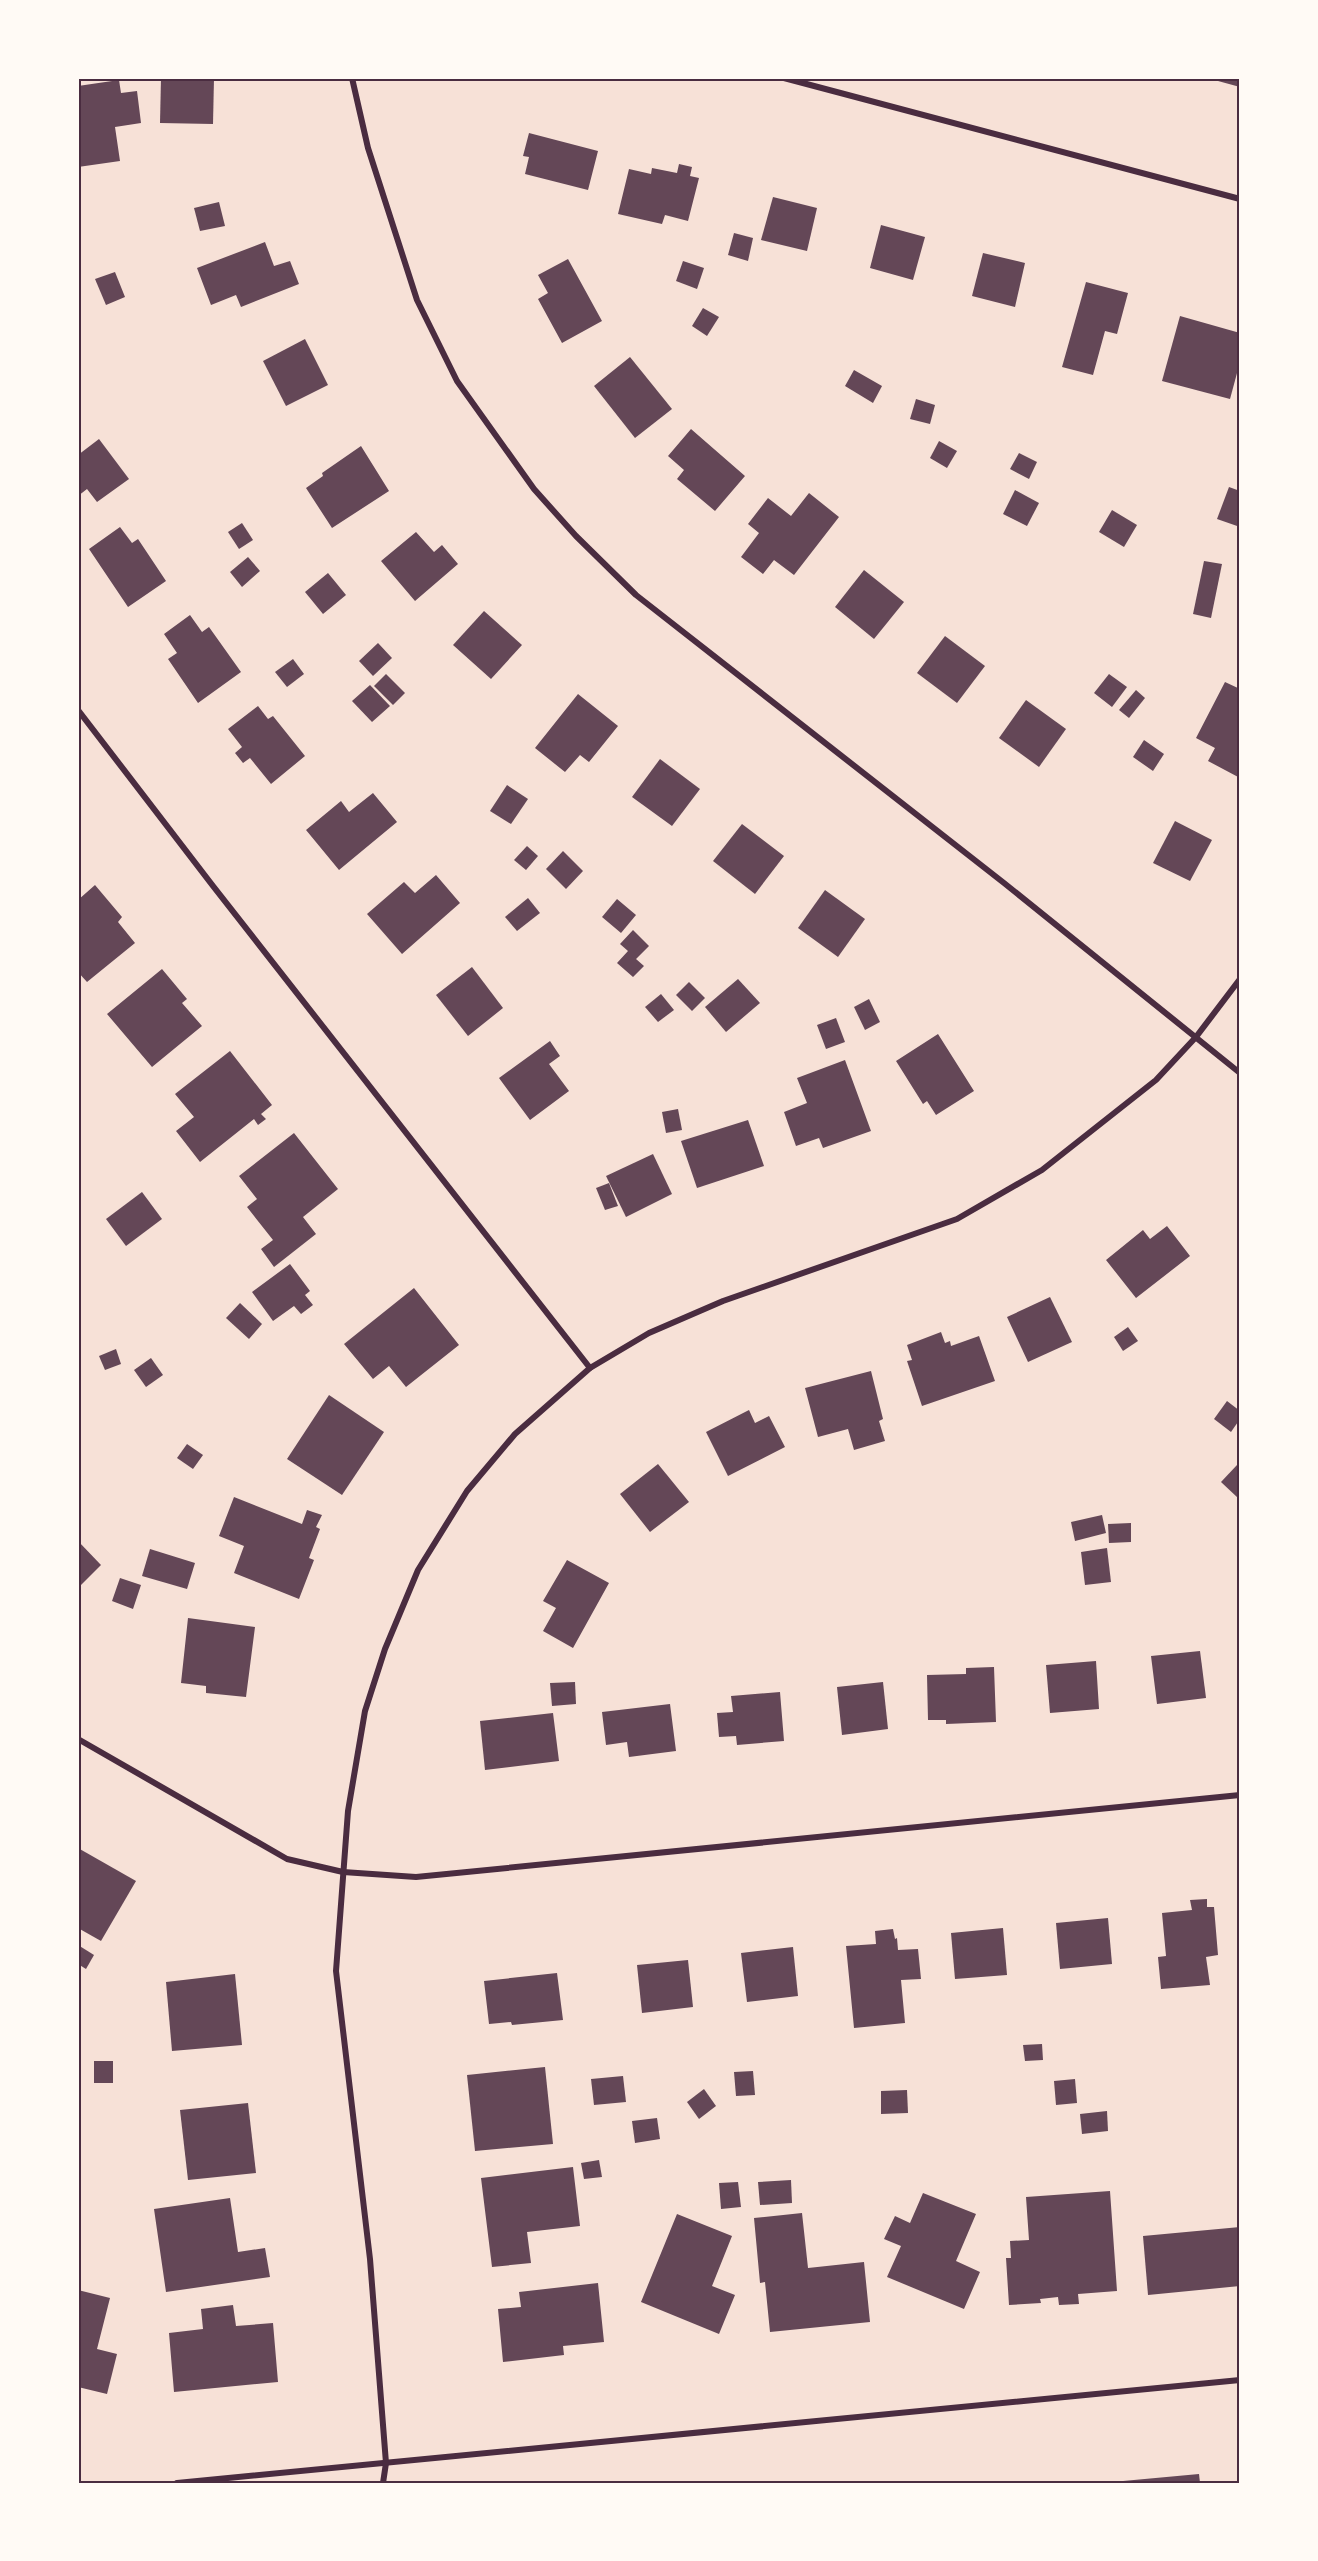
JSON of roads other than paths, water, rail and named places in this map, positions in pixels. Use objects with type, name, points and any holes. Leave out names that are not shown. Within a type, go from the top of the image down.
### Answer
[{"type":"street","points":[[352,78],[368,148],[417,300],[457,381],[534,489],[576,536],[636,595],[1004,883],[1240,1073]]},
{"type":"street","points":[[784,78],[1240,199]]},
{"type":"street","points":[[78,710],[590,1368]]},
{"type":"street","points":[[383,2483],[386,2463],[370,2259],[336,1971],[348,1811],[365,1711],[385,1649],[418,1570],[467,1491],[514,1434],[590,1368],[649,1333],[723,1301],[957,1220],[1042,1170],[1156,1080],[1196,1037],[1240,979]]},
{"type":"street","points":[[78,1739],[287,1859],[343,1872],[416,1877],[1240,1795]]},
{"type":"street","points":[[177,2483],[1240,2380]]}]
